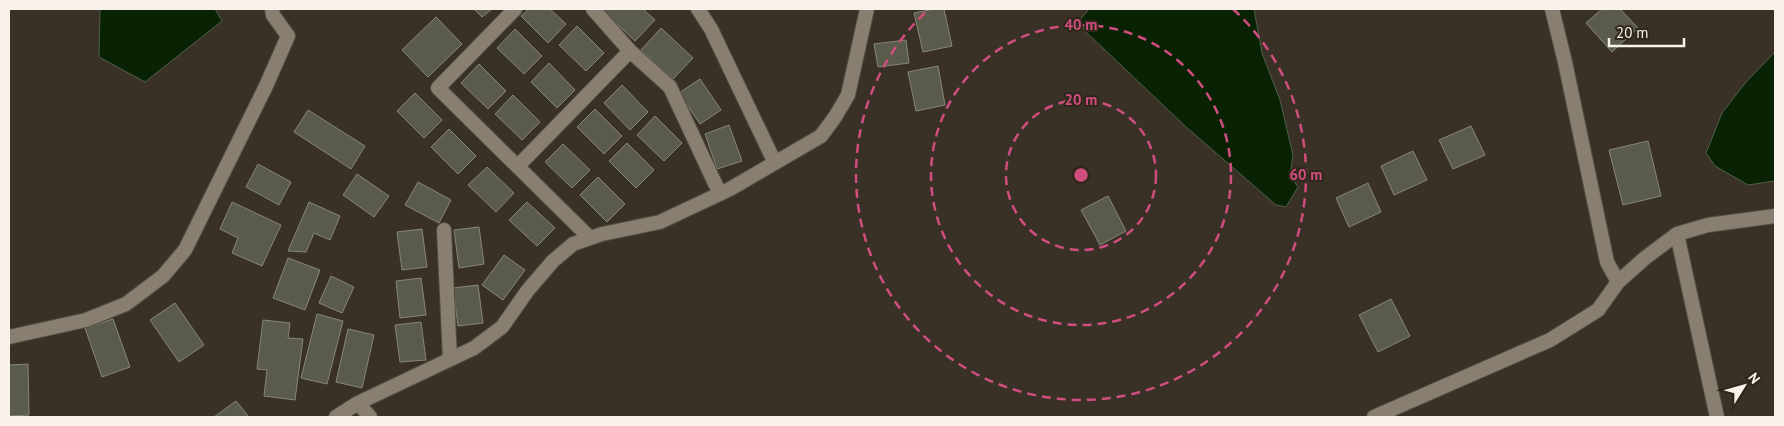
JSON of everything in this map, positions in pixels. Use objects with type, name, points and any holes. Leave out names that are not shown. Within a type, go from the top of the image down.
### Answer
[{"type":"street","points":[[9,337],[86,320],[126,304],[163,276],[185,250],[266,86],[288,36],[273,14],[272,9]]},
{"type":"street","points":[[515,9],[438,88],[590,238]]},
{"type":"street","points":[[593,9],[630,51],[670,87],[720,194]]},
{"type":"street","points":[[698,9],[711,29],[775,163]]},
{"type":"street","points":[[336,417],[358,404],[474,348],[502,327],[528,290],[553,261],[573,244],[590,238],[660,222],[720,194],[821,136],[848,95],[867,9]]},
{"type":"street","points":[[1552,9],[1607,262],[1618,282]]},
{"type":"street","points":[[518,166],[630,51]]},
{"type":"street","points":[[1374,417],[1550,340],[1598,310],[1618,282],[1645,258],[1677,234],[1708,225],[1775,216]]},
{"type":"street","points":[[444,230],[450,360]]},
{"type":"street","points":[[1677,234],[1716,417]]},
{"type":"street","points":[[358,404],[370,417]]},
{"type":"shaded area","points":[[100,9],[215,9],[222,21],[145,82],[99,57]]},
{"type":"shaded area","points":[[1089,9],[1254,9],[1262,53],[1280,100],[1293,155],[1290,175],[1298,187],[1286,207],[1276,205],[1185,126],[1085,31],[1080,20]]},
{"type":"shaded area","points":[[1775,52],[1775,181],[1748,185],[1715,166],[1706,153],[1722,113],[1746,82]]},
{"type":"building","points":[[474,9],[492,9],[482,17]]},
{"type":"building","points":[[529,9],[550,9],[566,24],[548,43],[521,16]]},
{"type":"building","points":[[606,9],[643,9],[655,20],[635,41],[603,11]]},
{"type":"building","points":[[944,9],[952,46],[923,52],[914,13]]},
{"type":"building","points":[[1602,9],[1620,9],[1638,28],[1612,52],[1586,23]]},
{"type":"building","points":[[436,17],[462,44],[428,77],[402,50]]},
{"type":"building","points":[[577,26],[604,53],[586,71],[559,45]]},
{"type":"building","points":[[661,28],[693,58],[673,79],[641,50]]},
{"type":"building","points":[[515,29],[542,56],[524,74],[497,48]]},
{"type":"building","points":[[906,40],[909,63],[878,67],[874,44]]},
{"type":"building","points":[[549,63],[575,90],[557,108],[531,82]]},
{"type":"building","points":[[479,64],[506,91],[488,109],[461,83]]},
{"type":"building","points":[[938,66],[945,105],[916,111],[908,72]]},
{"type":"building","points":[[700,79],[721,110],[700,124],[679,93]]},
{"type":"building","points":[[622,85],[648,112],[630,130],[604,103]]},
{"type":"building","points":[[415,93],[442,120],[424,138],[397,111]]},
{"type":"building","points":[[513,95],[540,122],[522,140],[495,114]]},
{"type":"building","points":[[595,109],[622,136],[604,154],[577,127]]},
{"type":"building","points":[[308,110],[365,146],[351,169],[294,132]]},
{"type":"building","points":[[655,116],[682,143],[664,161],[637,135]]},
{"type":"building","points":[[729,125],[742,161],[717,169],[705,134]]},
{"type":"building","points":[[1471,126],[1485,155],[1453,169],[1439,140]]},
{"type":"building","points":[[449,129],[476,156],[458,174],[431,147]]},
{"type":"building","points":[[1648,141],[1661,196],[1623,205],[1609,150]]},
{"type":"building","points":[[627,143],[654,170],[636,188],[609,161]]},
{"type":"building","points":[[563,144],[590,170],[572,188],[545,162]]},
{"type":"building","points":[[1413,151],[1427,180],[1394,195],[1381,166]]},
{"type":"building","points":[[258,164],[291,182],[279,205],[246,187]]},
{"type":"building","points":[[487,167],[514,193],[496,212],[468,185]]},
{"type":"building","points":[[357,174],[389,196],[374,217],[343,195]]},
{"type":"building","points":[[598,177],[625,204],[607,222],[580,195]]},
{"type":"building","points":[[418,182],[451,200],[439,223],[405,205]]},
{"type":"building","points":[[1368,183],[1381,212],[1349,227],[1336,198]]},
{"type":"building","points":[[1108,196],[1126,231],[1100,245],[1081,210]]},
{"type":"building","points":[[232,202],[281,225],[262,266],[232,253],[238,238],[220,229]]},
{"type":"building","points":[[309,202],[340,216],[330,240],[314,233],[306,252],[288,251]]},
{"type":"building","points":[[527,202],[555,228],[537,246],[509,220]]},
{"type":"building","points":[[479,227],[484,264],[459,268],[454,230]]},
{"type":"building","points":[[422,229],[427,267],[402,270],[397,232]]},
{"type":"building","points":[[504,255],[525,270],[503,300],[482,285]]},
{"type":"building","points":[[288,258],[320,270],[305,310],[273,298]]},
{"type":"building","points":[[331,276],[354,287],[342,313],[319,303]]},
{"type":"building","points":[[421,278],[426,315],[400,318],[396,281]]},
{"type":"building","points":[[478,285],[483,323],[458,326],[453,288]]},
{"type":"building","points":[[1391,299],[1410,336],[1378,352],[1359,315]]},
{"type":"building","points":[[175,303],[204,345],[179,362],[150,320]]},
{"type":"building","points":[[317,314],[343,321],[327,384],[301,378]]},
{"type":"building","points":[[113,319],[130,367],[102,377],[85,328]]},
{"type":"building","points":[[263,320],[290,323],[288,338],[303,339],[295,400],[264,396],[267,370],[257,369]]},
{"type":"building","points":[[421,322],[426,360],[400,362],[395,325]]},
{"type":"building","points":[[348,329],[374,335],[362,388],[336,382]]},
{"type":"building","points":[[28,364],[29,415],[9,416],[9,365]]},
{"type":"building","points":[[236,401],[249,417],[214,417]]}]
